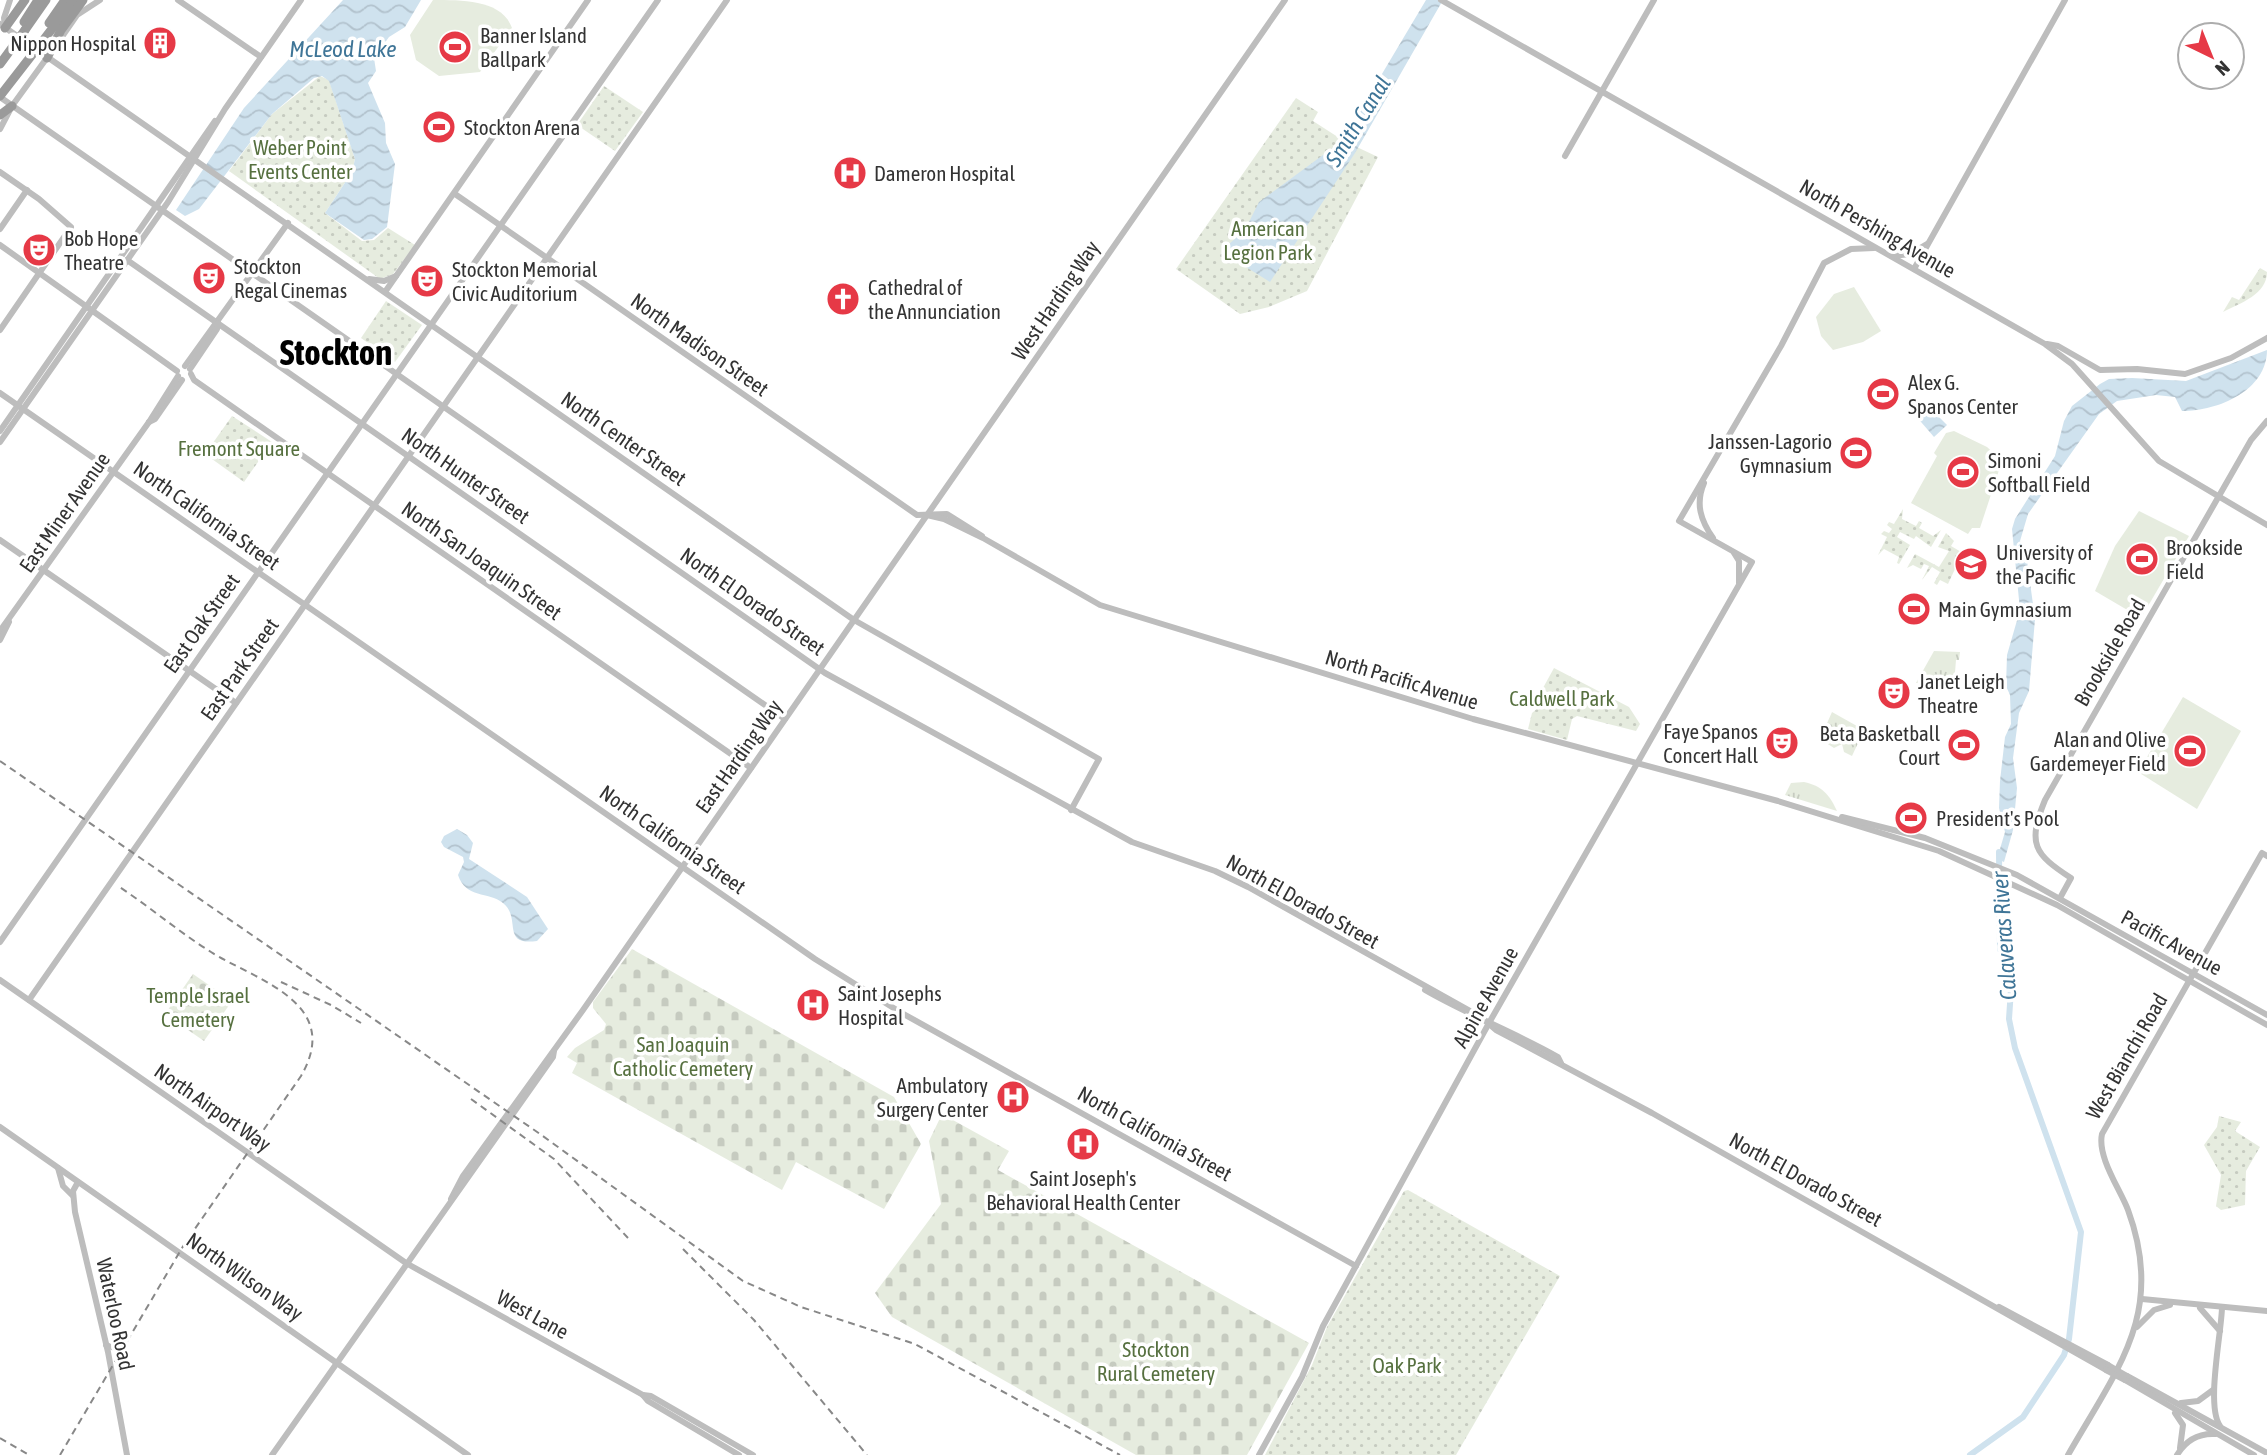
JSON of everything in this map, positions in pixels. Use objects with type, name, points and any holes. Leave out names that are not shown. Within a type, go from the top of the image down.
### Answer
[{"type":"highway","points":[[2,29],[25,0]]},
{"type":"highway","points":[[23,29],[38,0]]},
{"type":"highway","points":[[0,63],[46,0]]},
{"type":"highway","points":[[40,41],[65,0]]},
{"type":"highway","points":[[0,95],[74,0]]},
{"type":"highway","points":[[47,58],[61,30],[83,0]]},
{"type":"highway","points":[[0,115],[12,106]]},
{"type":"street","points":[[2,29],[10,0]]},
{"type":"street","points":[[0,129],[12,106],[77,15],[100,0]]},
{"type":"street","points":[[178,0],[261,57]]},
{"type":"street","points":[[90,308],[127,260],[192,158],[301,0]]},
{"type":"street","points":[[385,292],[588,0]]},
{"type":"street","name":"East Oak Street","points":[[0,942],[657,0]]},
{"type":"street","name":"East Park Street","points":[[29,1000],[727,0]]},
{"type":"street","name":"West Harding Way","points":[[855,620],[1284,0]]},
{"type":"street","points":[[1565,156],[1654,0]]},
{"type":"street","points":[[1914,269],[2065,0]]},
{"type":"street","name":"North Pershing Avenue","points":[[1442,1],[2045,344],[2087,380],[2159,461],[2267,525]]},
{"type":"street","name":"North Center Street","points":[[2,29],[288,223],[855,620],[1099,759],[1072,810]]},
{"type":"street","name":"North El Dorado Street","points":[[0,95],[159,209],[820,669],[1132,842],[1231,878],[1489,1023],[1528,1040],[1558,1057],[1561,1063],[2219,1431],[2267,1453]]},
{"type":"street","points":[[0,172],[27,190],[71,227],[0,330]]},
{"type":"street","points":[[0,229],[27,190]]},
{"type":"street","name":"North Madison Street","points":[[455,194],[917,515],[927,515]]},
{"type":"street","points":[[0,431],[20,407],[159,209]]},
{"type":"street","name":"East Miner Avenue","points":[[0,640],[9,622],[288,223]]},
{"type":"street","points":[[1890,256],[1910,254],[1929,243]]},
{"type":"street","name":"North San Joaquin Street","points":[[0,245],[751,768]]},
{"type":"street","points":[[1738,586],[1739,561],[1730,549],[1679,521],[1710,470],[1824,262],[1851,249],[1874,247]]},
{"type":"street","name":"North Hunter Street","points":[[127,260],[785,719]]},
{"type":"street","points":[[365,278],[384,281],[397,275]]},
{"type":"street","points":[[2045,344],[2058,346],[2100,370],[2188,374],[2231,358],[2267,338]]},
{"type":"street","name":"East Miner Avenue","points":[[149,422],[171,386],[184,373]]},
{"type":"street","points":[[168,398],[171,386]]},
{"type":"street","name":"North California Street","points":[[0,393],[807,953],[896,1010],[1356,1266]]},
{"type":"street","points":[[0,442],[20,407]]},
{"type":"street","name":"Brookside Road","points":[[2060,898],[2071,878],[2050,866],[2039,853],[2037,841],[2040,812],[2250,440],[2267,421]]},
{"type":"street","points":[[1710,470],[1701,489],[1700,510],[1702,521],[1714,540]]},
{"type":"street","points":[[927,515],[944,514],[938,500]]},
{"type":"street","name":"North Pacific Avenue","points":[[944,514],[959,520],[984,538]]},
{"type":"street","name":"North Pacific Avenue","points":[[927,515],[944,519],[984,538],[1100,605],[1473,719],[1826,814],[1881,825],[1979,859],[2060,898]]},
{"type":"street","points":[[0,540],[236,703]]},
{"type":"street","name":"Alpine Avenue","points":[[1259,1455],[1302,1377],[1323,1326],[1489,1023],[1752,562],[1730,549]]},
{"type":"street","name":"East Harding Way","points":[[272,1455],[451,1199],[548,1054],[554,1051],[855,620]]},
{"type":"street","name":"East Miner Avenue","points":[[0,631],[9,622]]},
{"type":"street","name":"North Pacific Avenue","points":[[1826,814],[1976,866],[2015,884],[2191,977],[2267,1025]]},
{"type":"street","name":"West Bianchi Road","points":[[2068,1455],[2116,1369],[2135,1328],[2142,1299],[2141,1259],[2137,1238],[2101,1140],[2191,977],[2264,855]]},
{"type":"street","points":[[2035,894],[2052,900],[2060,898]]},
{"type":"street","name":"Pacific Avenue","points":[[2060,898],[2148,948],[2191,977],[2267,1015]]},
{"type":"street","points":[[2127,945],[2133,943],[2148,948]]},
{"type":"street","name":"North Airport Way","points":[[0,980],[406,1263]]},
{"type":"street","points":[[2228,1002],[2247,1004]]},
{"type":"street","name":"North Wilson Way","points":[[0,1128],[468,1455]]},
{"type":"street","name":"Waterloo Road","points":[[58,1168],[63,1186],[72,1196],[106,1345],[127,1455]]},
{"type":"street","points":[[72,1196],[78,1182]]},
{"type":"street","name":"West Lane","points":[[406,1263],[643,1395],[671,1415],[739,1455]]},
{"type":"street","points":[[2142,1299],[2199,1307],[2267,1311]]},
{"type":"street","points":[[2135,1328],[2154,1310],[2174,1304]]},
{"type":"street","points":[[2199,1307],[2221,1333]]},
{"type":"street","points":[[2178,1452],[2199,1435],[2219,1431],[2212,1409],[2222,1308]]},
{"type":"street","points":[[106,1345],[120,1350]]},
{"type":"street","points":[[2178,1452],[2183,1425],[2174,1406],[2198,1401],[2213,1390]]},
{"type":"street","name":"West Lane","points":[[643,1395],[651,1396],[753,1455]]},
{"type":"street","points":[[671,1415],[703,1426]]},
{"type":"street","points":[[695,1430],[708,1434],[711,1431]]},
{"type":"street","name":"North El Dorado Street","points":[[2219,1431],[2254,1455]]},
{"type":"green space","name":"Banner Island Ballpark","points":[[433,0],[469,1],[491,7],[507,19],[512,28],[480,72],[439,76],[416,60],[410,35]]},
{"type":"green space","name":"Weber Point Events Center","points":[[320,76],[329,80],[355,159],[352,172],[325,213],[362,241],[374,240],[388,228],[415,245],[393,274],[380,279],[229,171],[272,114]]},
{"type":"green space","points":[[604,86],[643,112],[615,151],[577,125]]},
{"type":"green space","name":"American Legion Park","points":[[1296,98],[1318,112],[1313,121],[1344,141],[1378,157],[1307,291],[1269,307],[1240,314],[1176,269]]},
{"type":"green space","points":[[2260,268],[2267,272],[2266,280],[2258,292],[2223,312],[2232,297],[2239,300]]},
{"type":"green space","points":[[1854,287],[1881,331],[1863,342],[1833,350],[1821,336],[1816,317],[1834,294]]},
{"type":"green space","points":[[386,301],[422,325],[395,362],[361,338]]},
{"type":"green space","name":"Fremont Square","points":[[232,416],[272,442],[244,482],[205,454]]},
{"type":"green space","name":"Simoni Softball Field","points":[[1954,431],[1987,447],[2002,461],[1980,528],[1972,528],[1968,534],[1911,503],[1937,456],[1934,453],[1946,433]]},
{"type":"green space","points":[[1903,509],[1902,519],[1916,526],[1919,521],[1922,523],[1919,528],[1933,536],[1941,530],[1931,547],[1916,536],[1914,539],[1900,532],[1897,537],[1910,545],[1899,564],[1899,557],[1884,549],[1878,555],[1887,537],[1881,534],[1884,531],[1889,533],[1892,529],[1887,525],[1889,522],[1894,524]]},
{"type":"green space","name":"Brookside Field","points":[[2139,511],[2189,536],[2141,618],[2095,591],[2115,546]]},
{"type":"green space","points":[[1946,533],[1954,541],[1951,546],[1968,556],[1966,561],[1960,558],[1948,584],[1940,580],[1937,585],[1934,583],[1940,572],[1932,567],[1922,580],[1929,566],[1924,564],[1921,569],[1913,565],[1907,568],[1915,554],[1939,567],[1949,551],[1938,547]]},
{"type":"green space","points":[[1934,651],[1960,652],[1959,660],[1956,660],[1954,685],[1916,683]]},
{"type":"green space","name":"Caldwell Park","points":[[1554,668],[1629,707],[1640,724],[1636,731],[1577,716],[1572,719],[1567,740],[1528,729],[1532,713],[1539,707],[1538,697]]},
{"type":"green space","name":"Alan and Olive Gardemeyer Field","points":[[2183,697],[2241,731],[2197,809],[2138,772]]},
{"type":"green space","points":[[1832,712],[1864,730],[1852,756],[1844,752],[1842,744],[1834,748],[1820,739]]},
{"type":"green space","points":[[1804,782],[1824,792],[1837,811],[1785,795],[1791,783]]},
{"type":"green space","name":"San Joaquin Catholic Cemetery","points":[[632,949],[894,1097],[921,1144],[884,1209],[796,1162],[782,1190],[572,1073],[577,1063],[567,1057],[575,1048],[604,1030],[606,1024],[593,1008],[593,1002]]},
{"type":"green space","name":"Temple Israel Cemetery","points":[[193,974],[232,1001],[204,1041],[165,1014]]},
{"type":"green space","name":"Stockton Rural Cemetery","points":[[942,1114],[1009,1151],[998,1170],[1309,1343],[1247,1455],[1136,1455],[892,1317],[875,1293],[941,1204],[929,1141]]},
{"type":"green space","points":[[2219,1116],[2241,1122],[2235,1131],[2260,1147],[2246,1171],[2245,1205],[2221,1210],[2216,1206],[2221,1175],[2204,1145],[2217,1127]]},
{"type":"green space","name":"Oak Park","points":[[1408,1190],[1560,1276],[1456,1455],[1265,1455],[1312,1365],[1327,1327],[1404,1191]]},
{"type":"water","name":"McLeod Lake","points":[[343,0],[421,0],[405,27],[389,37],[374,58],[376,71],[368,83],[385,123],[386,143],[395,164],[387,227],[372,239],[364,240],[325,213],[352,172],[355,159],[329,81],[322,76],[314,78],[272,114],[199,209],[185,216],[176,210],[244,108]]},
{"type":"water","name":"Smith Canal","points":[[1426,0],[1443,0],[1355,153],[1270,282],[1230,257],[1228,245],[1245,230],[1259,202],[1342,141]]},
{"type":"water","points":[[2267,350],[2265,364],[2250,387],[2238,396],[2211,407],[2182,411],[2175,397],[2156,395],[2117,401],[2099,414],[2028,514],[2020,541],[2026,553],[2035,619],[2029,691],[2019,713],[2013,758],[2017,788],[2013,830],[2004,862],[1997,859],[2005,832],[1999,808],[2000,781],[2005,737],[2011,724],[2010,695],[2006,686],[2007,655],[2020,610],[2012,529],[2015,519],[2055,456],[2064,421],[2072,406],[2109,379],[2186,381]]},
{"type":"water","points":[[1924,402],[1947,425],[1934,437],[1915,415]]},
{"type":"water","points":[[457,829],[473,843],[469,859],[527,897],[548,929],[537,941],[519,939],[513,930],[508,909],[503,903],[472,891],[462,883],[458,875],[464,862],[463,857],[444,847],[441,842],[444,836]]},
{"type":"waterway","name":"Calaveras River","points":[[1970,1455],[2023,1417],[2064,1355],[2069,1339],[2081,1232],[2015,1048],[2009,1019],[2011,989],[2000,948],[1999,852]]},
{"type":"railway","points":[[0,761],[540,1134],[743,1281],[801,1307],[915,1344],[1120,1455]]},
{"type":"railway","points":[[60,1455],[185,1243],[301,1076],[311,1051],[311,1029],[303,1012],[289,997],[211,952],[118,886]]},
{"type":"railway","points":[[281,982],[331,1005],[361,1023]]},
{"type":"railway","points":[[471,1099],[554,1159],[628,1238]]},
{"type":"railway","points":[[683,1249],[754,1320],[867,1455]]},
{"type":"railway","points":[[0,1438],[29,1455]]},
{"type":"place","name":"Nippon Hospital","points":[[160,43]]},
{"type":"place","name":"Banner Island Ballpark","points":[[455,47]]},
{"type":"place","name":"Stockton Arena","points":[[439,127]]},
{"type":"place","name":"Dameron Hospital","points":[[850,173]]},
{"type":"place","name":"Bob Hope Theatre","points":[[39,250]]},
{"type":"place","name":"Stockton Regal Cinemas","points":[[209,278]]},
{"type":"place","name":"Stockton Memorial Civic Auditorium","points":[[427,281]]},
{"type":"place","name":"Cathedral of the Annunciation","points":[[843,299]]},
{"type":"place","name":"Alex G. Spanos Center","points":[[1883,394]]},
{"type":"place","name":"Janssen-Lagorio Gymnasium","points":[[1856,453]]},
{"type":"place","name":"Simoni Softball Field","points":[[1963,472]]},
{"type":"place","name":"Brookside Field","points":[[2142,559]]},
{"type":"place","name":"University of the Pacific","points":[[1971,564]]},
{"type":"place","name":"Main Gymnasium","points":[[1914,609]]},
{"type":"place","name":"Janet Leigh Theatre","points":[[1894,693]]},
{"type":"place","name":"Faye Spanos Concert Hall","points":[[1782,743]]},
{"type":"place","name":"Beta Basketball Court","points":[[1964,745]]},
{"type":"place","name":"Alan and Olive Gardemeyer Field","points":[[2190,751]]},
{"type":"place","name":"President's Pool","points":[[1911,818]]},
{"type":"place","name":"Saint Josephs Hospital","points":[[813,1005]]},
{"type":"place","name":"Ambulatory Surgery Center","points":[[1013,1097]]},
{"type":"place","name":"Saint Joseph's Behavioral Health Center","points":[[1083,1144]]},
{"type":"district","name":"Stockton","points":[[336,352]]}]
